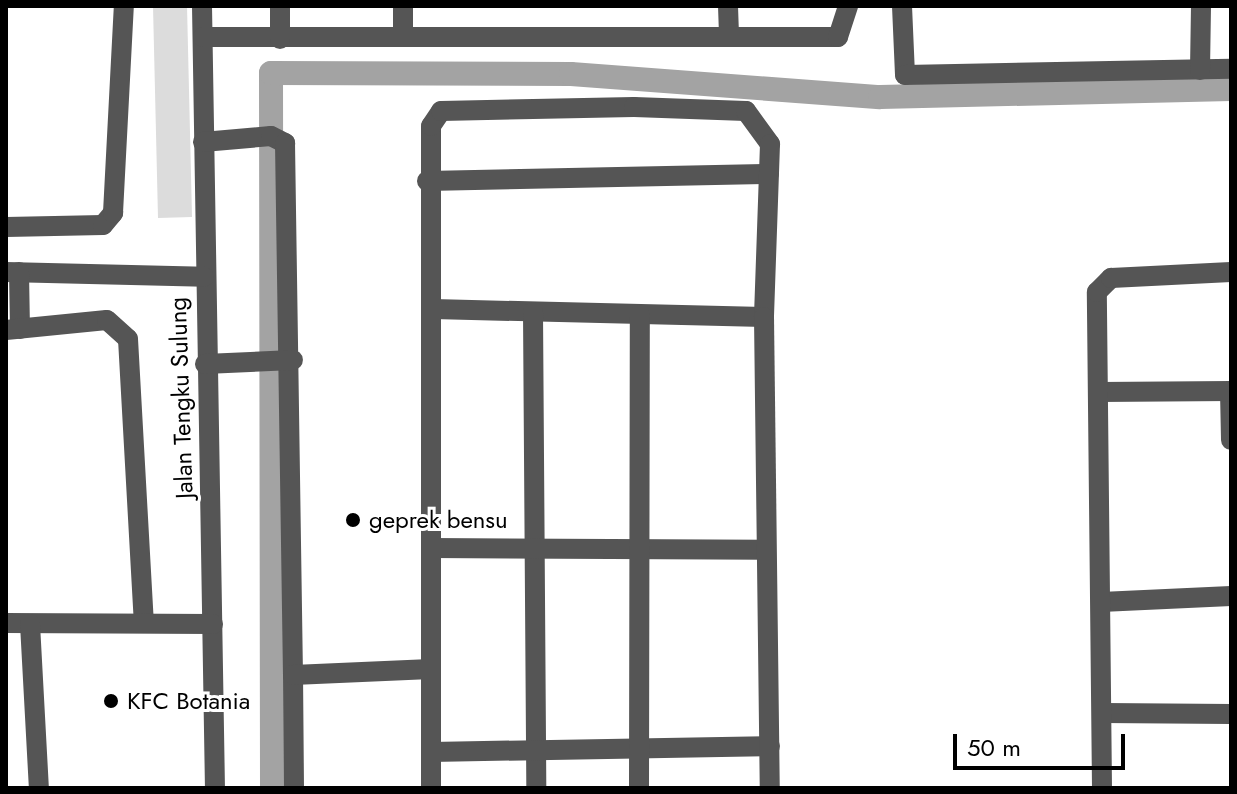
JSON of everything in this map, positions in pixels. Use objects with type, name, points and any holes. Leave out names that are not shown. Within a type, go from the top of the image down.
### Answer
[{"type":"street","points":[[6,227],[103,225],[113,213],[124,6]]},
{"type":"street","name":"Jalan Tengku Sulung","points":[[202,6],[205,364],[215,788]]},
{"type":"street","points":[[280,6],[280,39]]},
{"type":"street","points":[[403,6],[403,36]]},
{"type":"street","points":[[728,6],[729,32]]},
{"type":"street","points":[[203,37],[280,39],[729,32],[838,37],[848,6]]},
{"type":"street","points":[[902,6],[905,75],[1231,69]]},
{"type":"street","points":[[1200,70],[1201,6]]},
{"type":"street","points":[[431,788],[433,309],[428,135],[441,111],[733,108],[762,124],[769,174],[764,317],[770,788]]},
{"type":"street","points":[[203,142],[271,136],[285,143],[294,788]]},
{"type":"street","points":[[427,181],[769,174]]},
{"type":"street","points":[[144,623],[128,339],[107,320],[13,329],[12,272],[204,277]]},
{"type":"street","points":[[1102,788],[1097,292],[1105,282],[1231,272]]},
{"type":"street","points":[[433,309],[764,317]]},
{"type":"street","points":[[533,312],[536,788]]},
{"type":"street","points":[[639,788],[644,550],[640,315]]},
{"type":"street","points":[[205,364],[286,360]]},
{"type":"street","points":[[1100,392],[1230,391],[1231,440]]},
{"type":"street","points":[[431,548],[766,550]]},
{"type":"street","points":[[1101,602],[1231,596]]},
{"type":"street","points":[[6,623],[213,624]]},
{"type":"street","points":[[30,624],[39,788]]},
{"type":"street","points":[[293,675],[431,669]]},
{"type":"street","points":[[1103,713],[1231,714]]},
{"type":"street","points":[[431,752],[770,746]]},
{"type":"shaded area","points":[[153,6],[187,6],[192,217],[158,218]]},
{"type":"waterway","points":[[272,788],[271,73],[571,74],[880,97],[1231,89]]},
{"type":"place","name":"geprek bensu","points":[[353,520]]},
{"type":"place","name":"KFC Botania","points":[[111,701]]}]
